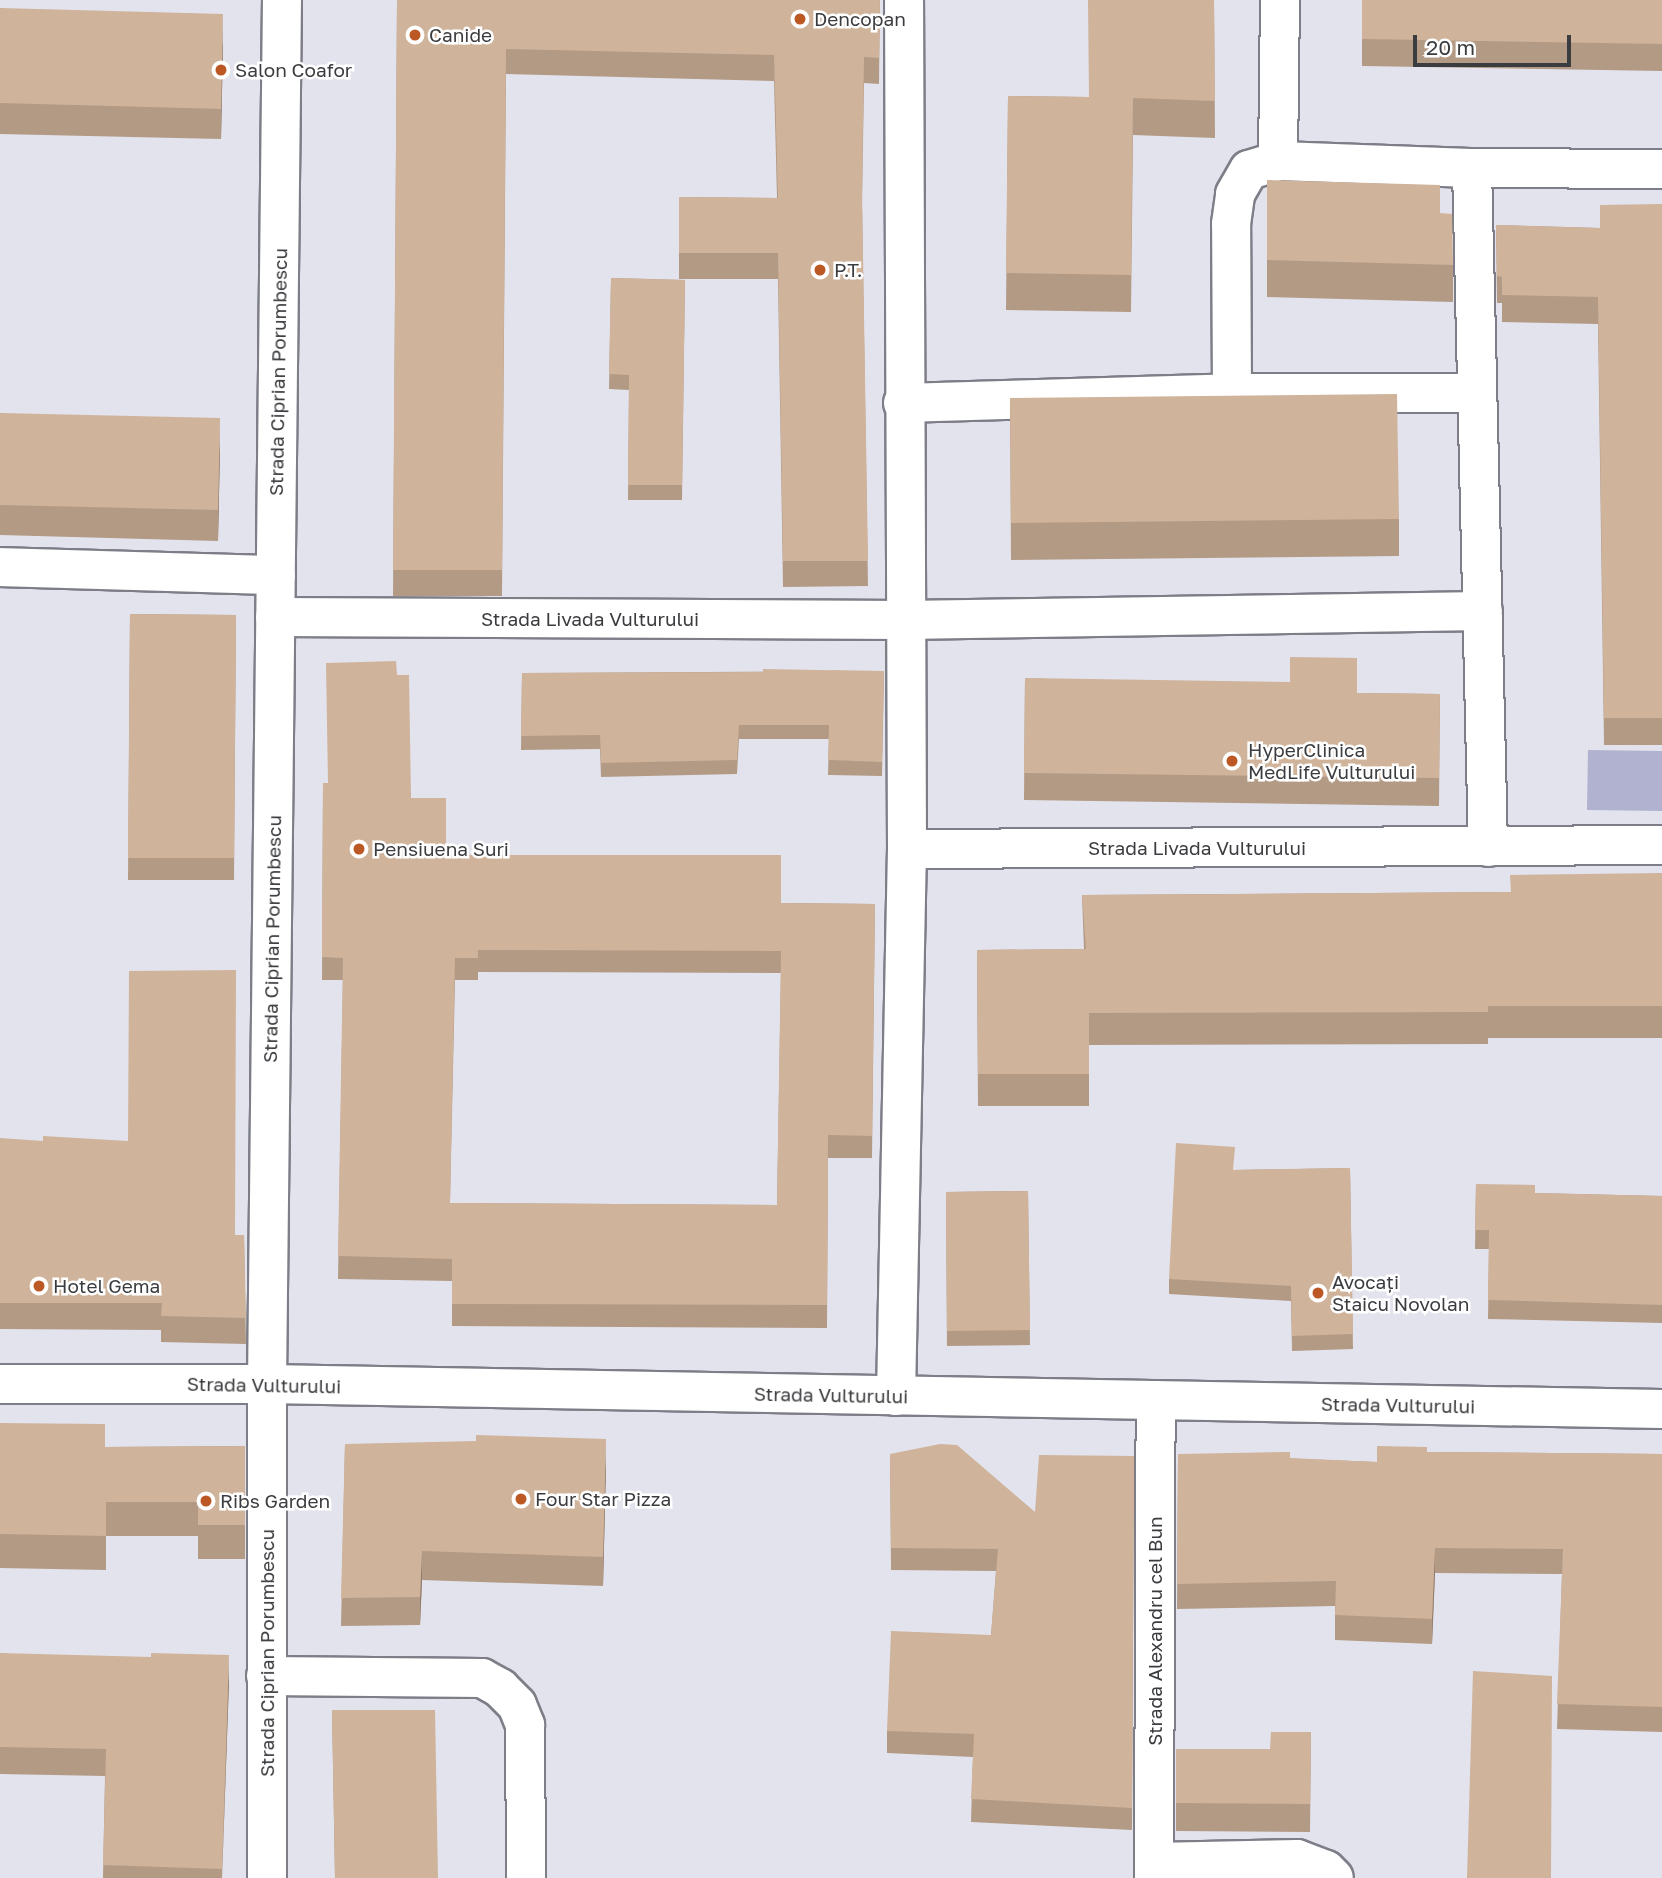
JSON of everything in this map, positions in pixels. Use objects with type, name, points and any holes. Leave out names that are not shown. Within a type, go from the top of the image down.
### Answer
[{"type":"street","name":"Strada Ciprian Porumbescu","points":[[267,1878],[267,1384],[282,0]]},
{"type":"street","points":[[896,1396],[907,849],[903,403],[904,0]]},
{"type":"street","points":[[1278,161],[1280,0]]},
{"type":"street","points":[[1232,393],[1231,224],[1236,194],[1249,170],[1278,161],[1472,168],[1662,169]]},
{"type":"street","points":[[1472,168],[1488,846]]},
{"type":"street","points":[[903,403],[1232,393],[1477,393]]},
{"type":"street","points":[[0,567],[276,575]]},
{"type":"street","name":"Strada Livada Vulturului","points":[[275,617],[904,620],[1483,611]]},
{"type":"street","name":"Strada Livada Vulturului","points":[[907,849],[1662,845]]},
{"type":"street","name":"Strada Vulturului","points":[[0,1384],[267,1384],[1662,1409]]},
{"type":"street","name":"Strada Alexandru cel Bun","points":[[1156,1401],[1154,1870],[1297,1859],[1326,1870],[1334,1878]]},
{"type":"street","points":[[267,1676],[482,1678],[500,1688],[517,1705],[525,1725],[526,1878]]},
{"type":"shaded area","points":[[1588,750],[1662,751],[1662,811],[1587,810]]},
{"type":"building","points":[[397,0],[880,0],[879,58],[864,57],[862,193],[868,561],[783,561],[778,253],[679,253],[679,197],[778,198],[774,55],[506,49],[502,570],[393,570]]},
{"type":"building","points":[[1088,0],[1214,0],[1215,101],[1133,98],[1131,275],[1006,273],[1008,96],[1089,97]]},
{"type":"building","points":[[1362,0],[1662,0],[1662,44],[1362,39]]},
{"type":"building","points":[[0,8],[223,14],[221,109],[0,103]]},
{"type":"building","points":[[1267,180],[1440,185],[1440,213],[1452,214],[1453,265],[1267,260]]},
{"type":"building","points":[[1662,204],[1662,718],[1604,718],[1598,297],[1502,295],[1502,277],[1497,276],[1496,225],[1600,228],[1600,205]]},
{"type":"building","points":[[611,278],[685,280],[682,485],[628,485],[629,375],[609,374]]},
{"type":"building","points":[[1397,394],[1399,519],[1011,523],[1010,398]]},
{"type":"building","points":[[0,413],[220,418],[218,510],[0,505]]},
{"type":"building","points":[[130,614],[236,615],[234,858],[128,858]]},
{"type":"building","name":"HyperClinica MedLife Vulturului","points":[[1290,657],[1357,658],[1357,693],[1440,694],[1439,778],[1024,773],[1025,678],[1290,682]]},
{"type":"building","points":[[396,661],[397,675],[409,675],[411,798],[446,798],[446,855],[781,855],[781,903],[875,904],[872,1136],[828,1135],[827,1305],[452,1304],[452,1259],[338,1256],[343,958],[322,957],[323,783],[328,783],[326,663]],"holes":[[[478,950],[781,951],[777,1205],[450,1203],[455,958],[478,958]]]},
{"type":"building","points":[[763,669],[884,671],[882,762],[828,760],[829,725],[739,725],[737,760],[601,763],[600,735],[521,736],[522,673],[763,672]]},
{"type":"building","points":[[1662,873],[1662,1006],[1488,1006],[1488,1012],[1089,1013],[1089,1074],[978,1074],[977,950],[1086,949],[1082,895],[1511,892],[1510,875]]},
{"type":"building","points":[[236,970],[235,1235],[244,1235],[246,1318],[161,1316],[162,1303],[0,1303],[0,1138],[43,1141],[43,1136],[128,1141],[129,971]]},
{"type":"building","points":[[1176,1143],[1235,1147],[1233,1170],[1350,1168],[1353,1334],[1292,1336],[1291,1286],[1169,1279]]},
{"type":"building","points":[[1476,1184],[1535,1185],[1535,1193],[1662,1196],[1662,1305],[1488,1300],[1489,1230],[1475,1230]]},
{"type":"building","points":[[1028,1191],[1030,1330],[947,1331],[946,1192]]},
{"type":"building","points":[[0,1423],[105,1424],[105,1447],[245,1446],[245,1525],[198,1525],[198,1502],[106,1502],[106,1536],[0,1534]]},
{"type":"building","points":[[476,1435],[606,1439],[603,1557],[422,1551],[420,1597],[341,1598],[345,1444],[476,1441]]},
{"type":"building","points":[[940,1444],[957,1445],[1035,1512],[1039,1455],[1134,1456],[1132,1808],[971,1799],[974,1734],[887,1731],[891,1631],[991,1635],[998,1549],[891,1548],[890,1454]]},
{"type":"building","points":[[1377,1446],[1427,1447],[1427,1452],[1662,1454],[1662,1707],[1557,1704],[1563,1549],[1435,1548],[1432,1619],[1335,1615],[1336,1581],[1177,1584],[1178,1454],[1290,1452],[1290,1458],[1377,1462]]},
{"type":"building","points":[[0,1653],[151,1657],[151,1653],[229,1655],[222,1869],[103,1865],[106,1749],[0,1747]]},
{"type":"building","points":[[1473,1671],[1552,1676],[1551,1878],[1467,1878]]},
{"type":"building","points":[[332,1710],[435,1710],[438,1878],[335,1878]]},
{"type":"building","points":[[1271,1732],[1311,1732],[1310,1804],[1176,1803],[1176,1749],[1270,1749]]},
{"type":"place","name":"Dencopan","points":[[800,19]]},
{"type":"place","name":"Canide","points":[[415,35]]},
{"type":"place","name":"Salon Coafor","points":[[221,70]]},
{"type":"place","name":"P.T.","points":[[820,270]]},
{"type":"place","name":"HyperClinica MedLife Vulturului","points":[[1232,761]]},
{"type":"place","name":"Pensiuena Suri","points":[[359,849]]},
{"type":"place","name":"Hotel Gema","points":[[39,1286]]},
{"type":"place","name":"Avocați Staicu Novolan","points":[[1318,1293]]},
{"type":"place","name":"Four Star Pizza","points":[[521,1499]]},
{"type":"place","name":"Ribs Garden","points":[[206,1501]]}]
